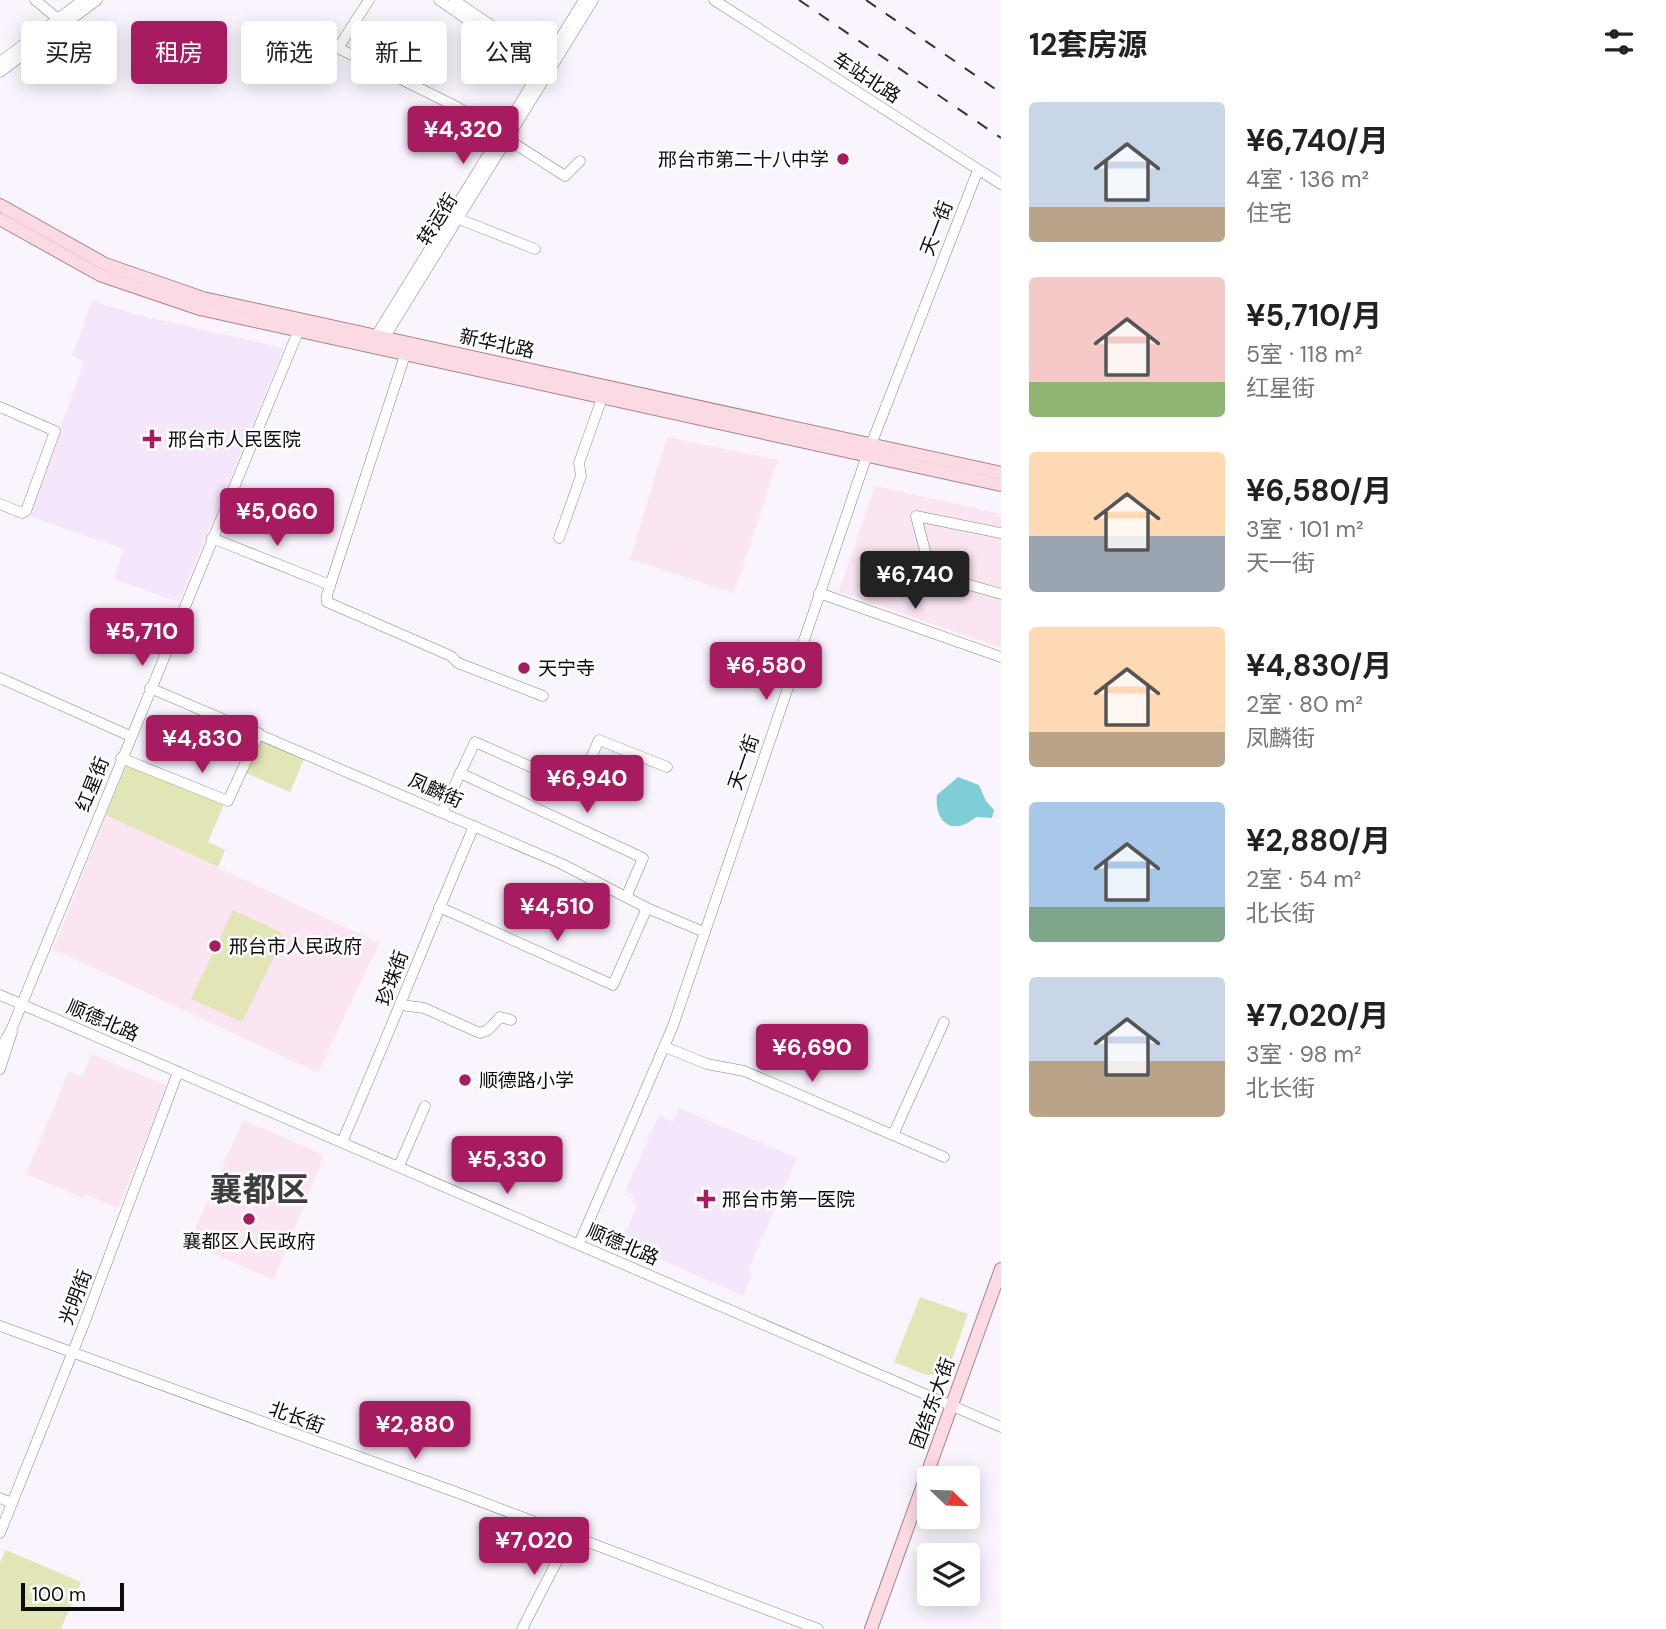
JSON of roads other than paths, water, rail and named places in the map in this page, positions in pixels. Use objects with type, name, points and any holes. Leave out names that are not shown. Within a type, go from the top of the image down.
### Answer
[{"type":"main road","name":"新华北路","points":[[0,205],[63,243],[127,273],[300,326]]},
{"type":"main road","name":"新华北路","points":[[0,219],[74,263],[122,285],[200,309],[300,326],[869,450],[1001,485]]},
{"type":"main road","name":"新华北路","points":[[377,343],[405,355],[601,398],[1001,474]]},
{"type":"main road","name":"团结东大街","points":[[938,1466],[1001,1269]]},
{"type":"main road","name":"团结东大街","points":[[871,1629],[1001,1292]]},
{"type":"main road","points":[[880,1629],[917,1525]]},
{"type":"street","points":[[35,0],[58,19]]},
{"type":"street","points":[[0,62],[83,0]]},
{"type":"street","points":[[0,72],[97,0]]},
{"type":"street","points":[[369,0],[338,48],[431,93],[565,176],[580,160]]},
{"type":"street","points":[[439,0],[472,21]]},
{"type":"street","points":[[454,0],[482,21]]},
{"type":"street","name":"转运街","points":[[557,48],[584,0]]},
{"type":"street","name":"转运街","points":[[557,52],[593,0]]},
{"type":"street","name":"车站北路","points":[[714,0],[1001,184]]},
{"type":"street","name":"转运街","points":[[377,343],[536,84]]},
{"type":"street","name":"天一街","points":[[579,1244],[665,1047],[869,450],[978,170]]},
{"type":"street","points":[[454,217],[535,249]]},
{"type":"street","name":"红星街","points":[[0,1050],[22,1004],[300,326]]},
{"type":"street","points":[[405,355],[330,585],[326,598],[328,604],[451,656],[458,663],[543,696]]},
{"type":"street","points":[[558,538],[581,476],[579,463],[601,398]]},
{"type":"street","points":[[0,407],[55,430],[26,511],[22,513],[0,504]]},
{"type":"street","points":[[1001,533],[916,516],[932,573],[1001,594]]},
{"type":"street","points":[[212,538],[330,585]]},
{"type":"street","points":[[819,593],[1001,657]]},
{"type":"street","points":[[0,678],[130,736]]},
{"type":"street","name":"凤麟街","points":[[150,688],[474,826],[704,932]]},
{"type":"street","points":[[121,758],[228,801],[259,733]]},
{"type":"street","points":[[442,812],[473,744],[478,742],[574,786],[580,782],[599,740],[667,767]]},
{"type":"street","points":[[460,773],[643,858],[627,895]]},
{"type":"street","name":"珍珠街","points":[[342,1142],[474,826]]},
{"type":"street","points":[[439,907],[613,985],[647,908]]},
{"type":"street","name":"顺德北路","points":[[0,995],[1001,1427]]},
{"type":"street","points":[[401,1005],[424,1008],[480,1032],[488,1030],[500,1017],[511,1020]]},
{"type":"street","points":[[893,1135],[944,1022]]},
{"type":"street","name":"红星街","points":[[0,1069],[11,1043],[12,1028]]},
{"type":"street","points":[[665,1047],[701,1062],[744,1071],[944,1157]]},
{"type":"street","name":"光明街","points":[[0,1533],[74,1351],[178,1072]]},
{"type":"street","points":[[398,1166],[425,1106]]},
{"type":"street","name":"北长街","points":[[0,1326],[74,1351],[130,1375],[818,1629]]},
{"type":"street","points":[[0,1498],[12,1503]]},
{"type":"street","points":[[522,1629],[570,1536]]},
{"type":"water","points":[[958,777],[979,785],[986,801],[994,810],[992,818],[976,817],[960,826],[947,824],[942,820],[937,795]]},
{"type":"railway","points":[[799,0],[1001,138]]},
{"type":"railway","points":[[866,0],[1001,93]]},
{"type":"place","name":"邢台市第二十八中学","points":[[843,159]]},
{"type":"place","name":"邢台市人民医院","points":[[152,439]]},
{"type":"place","name":"天宁寺","points":[[524,668]]},
{"type":"place","name":"邢台市人民政府","points":[[215,946]]},
{"type":"place","name":"顺德路小学","points":[[465,1080]]},
{"type":"place","name":"邢台市第一医院","points":[[706,1199]]},
{"type":"place","name":"襄都区人民政府","points":[[249,1219]]},
{"type":"district","name":"襄都区","points":[[259,1189]]}]
